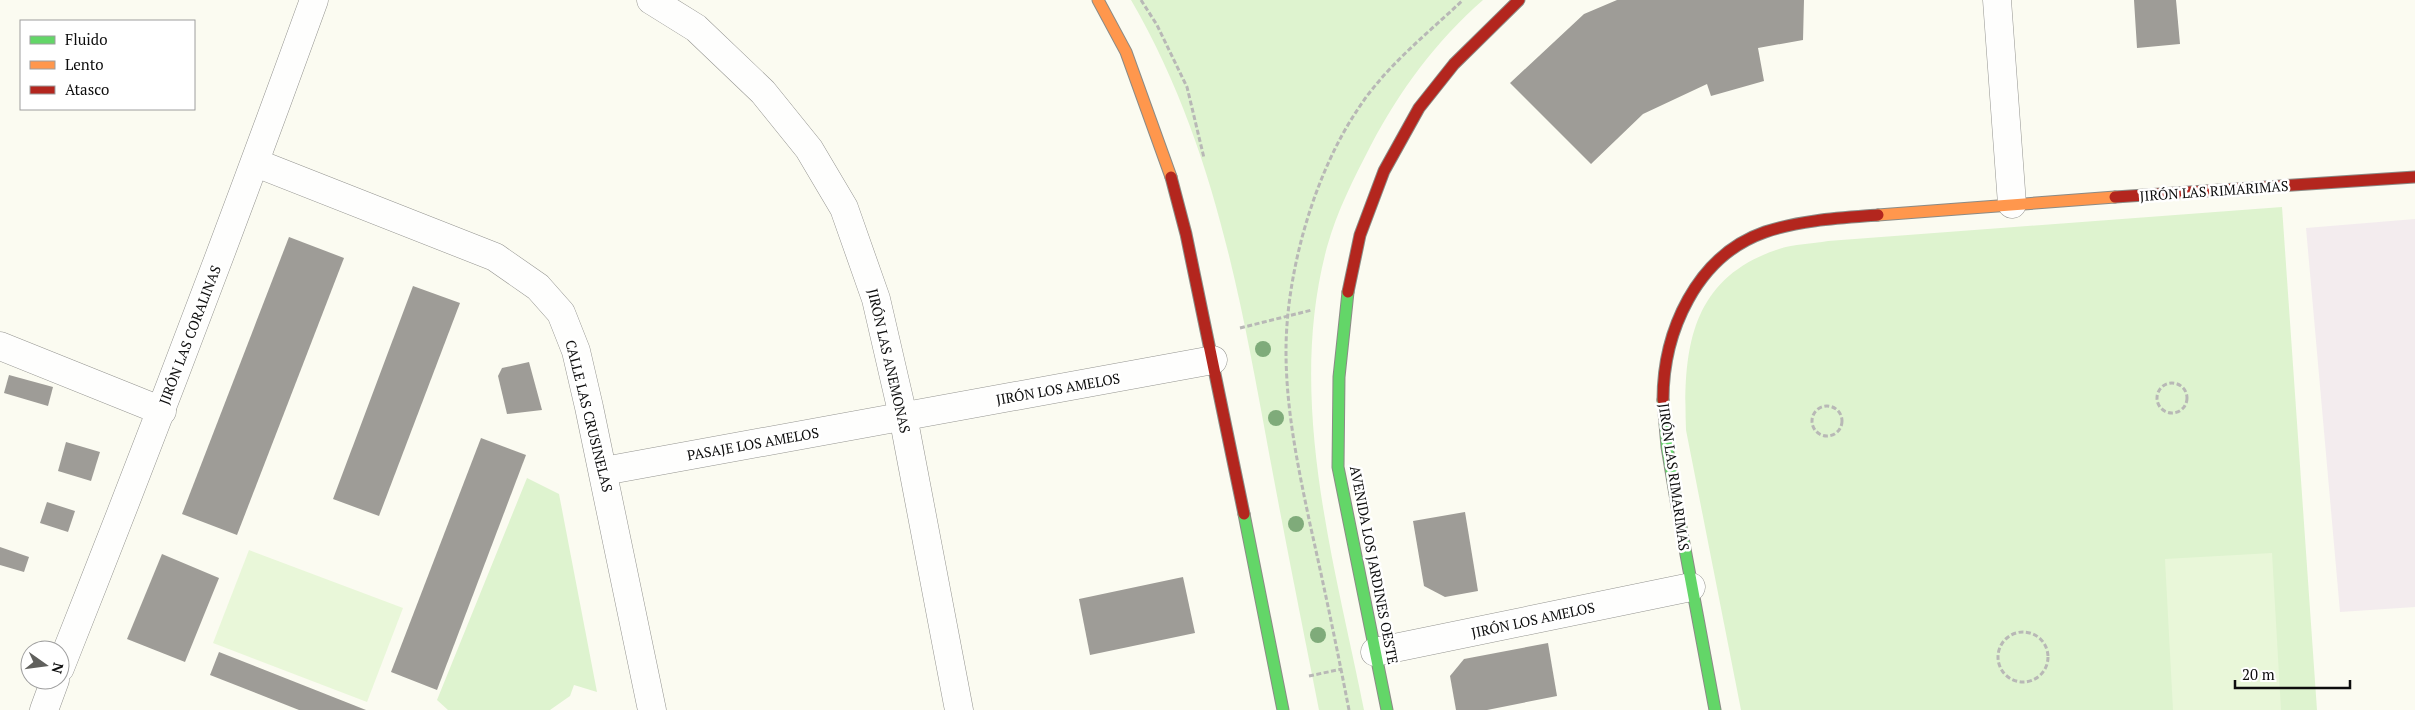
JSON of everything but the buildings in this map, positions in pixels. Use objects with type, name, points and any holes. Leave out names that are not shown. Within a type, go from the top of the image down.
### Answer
[{"type":"main road","points":[[1098,0],[1126,52],[1167,161],[1211,348],[1283,710]]},
{"type":"main road","name":"AVENIDA LOS JARDINES OESTE","points":[[1387,710],[1338,467],[1339,377],[1346,301],[1360,235],[1384,171],[1419,108],[1454,64],[1520,0]]},
{"type":"main road","name":"JIRÓN LAS RIMARIMAS","points":[[1715,710],[1691,587],[1665,434],[1662,386],[1670,339],[1679,317],[1697,286],[1719,262],[1744,241],[1776,228],[1823,221],[2012,204],[2415,177]]},
{"type":"street","name":"JIRÓN LAS CORALINAS","points":[[70,643],[162,411],[256,163],[314,0]]},
{"type":"street","name":"JIRÓN LAS ANEMONAS","points":[[651,0],[696,28],[763,92],[809,149],[844,208],[876,299],[903,416],[959,710]]},
{"type":"street","points":[[1996,0],[2012,204]]},
{"type":"street","name":"CALLE LAS CRUSINELAS","points":[[256,163],[495,257],[538,287],[561,314],[576,351],[604,471],[652,710]]},
{"type":"street","points":[[0,346],[162,411]]},
{"type":"street","name":"JIRÓN LOS AMELOS","points":[[903,416],[1211,348]]},
{"type":"street","name":"PASAJE LOS AMELOS","points":[[604,471],[903,416]]},
{"type":"street","name":"JIRÓN LOS AMELOS","points":[[1376,657],[1691,587]]},
{"type":"street","points":[[44,710],[51,690]]},
{"type":"path","points":[[1211,348],[1346,301]]},
{"type":"path","points":[[2173,383],[2181,385],[2188,394],[2186,406],[2177,413],[2165,412],[2158,406],[2156,398],[2158,390],[2164,384],[2173,383]]},
{"type":"path","points":[[1824,406],[1834,408],[1841,414],[1842,424],[1837,432],[1829,437],[1820,436],[1813,429],[1811,419],[1815,411],[1824,406]]},
{"type":"path","points":[[2026,632],[2036,636],[2044,643],[2048,664],[2042,674],[2032,681],[2021,682],[2009,678],[2002,670],[1999,658],[2001,647],[2007,639],[2016,634],[2026,632]]},
{"type":"path","points":[[1277,680],[1302,678],[1376,657]]},
{"type":"shaded area","points":[[2415,219],[2415,607],[2340,612],[2306,228]]},
{"type":"green space","points":[[1131,0],[1483,0],[1450,32],[1420,67],[1394,105],[1371,145],[1346,195],[1331,234],[1316,304],[1311,362],[1313,421],[1319,479],[1328,538],[1364,710],[1319,710],[1247,335],[1220,220],[1183,108],[1159,53]]},
{"type":"green space","points":[[2282,207],[2317,710],[1741,710],[1686,430],[1685,400],[1691,345],[1698,320],[1710,298],[1726,278],[1749,262],[1779,249],[1828,241]]},
{"type":"green space","points":[[527,478],[559,494],[597,692],[574,685],[570,696],[550,710],[448,710],[437,700]]},
{"type":"green space","points":[[249,550],[403,608],[367,702],[213,643]]},
{"type":"green space","points":[[2272,553],[2281,710],[2173,710],[2165,559]]},
{"type":"traffic: fast","points":[[1348,292],[1339,377],[1338,467],[1387,710]]},
{"type":"traffic: fast","points":[[1663,400],[1667,447],[1715,710]]},
{"type":"traffic: fast","points":[[1244,514],[1283,710]]},
{"type":"traffic: slow","points":[[1098,0],[1126,52],[1171,177]]},
{"type":"traffic: slow","points":[[1878,215],[2115,197]]},
{"type":"traffic: jam","points":[[1348,292],[1360,235],[1384,171],[1419,108],[1454,64],[1519,0]]},
{"type":"traffic: jam","points":[[1171,177],[1186,234],[1244,514]]},
{"type":"traffic: jam","points":[[2115,197],[2415,177]]},
{"type":"traffic: jam","points":[[1663,400],[1669,348],[1677,323],[1688,300],[1702,278],[1720,259],[1741,243],[1779,228],[1821,220],[1878,215]]}]
